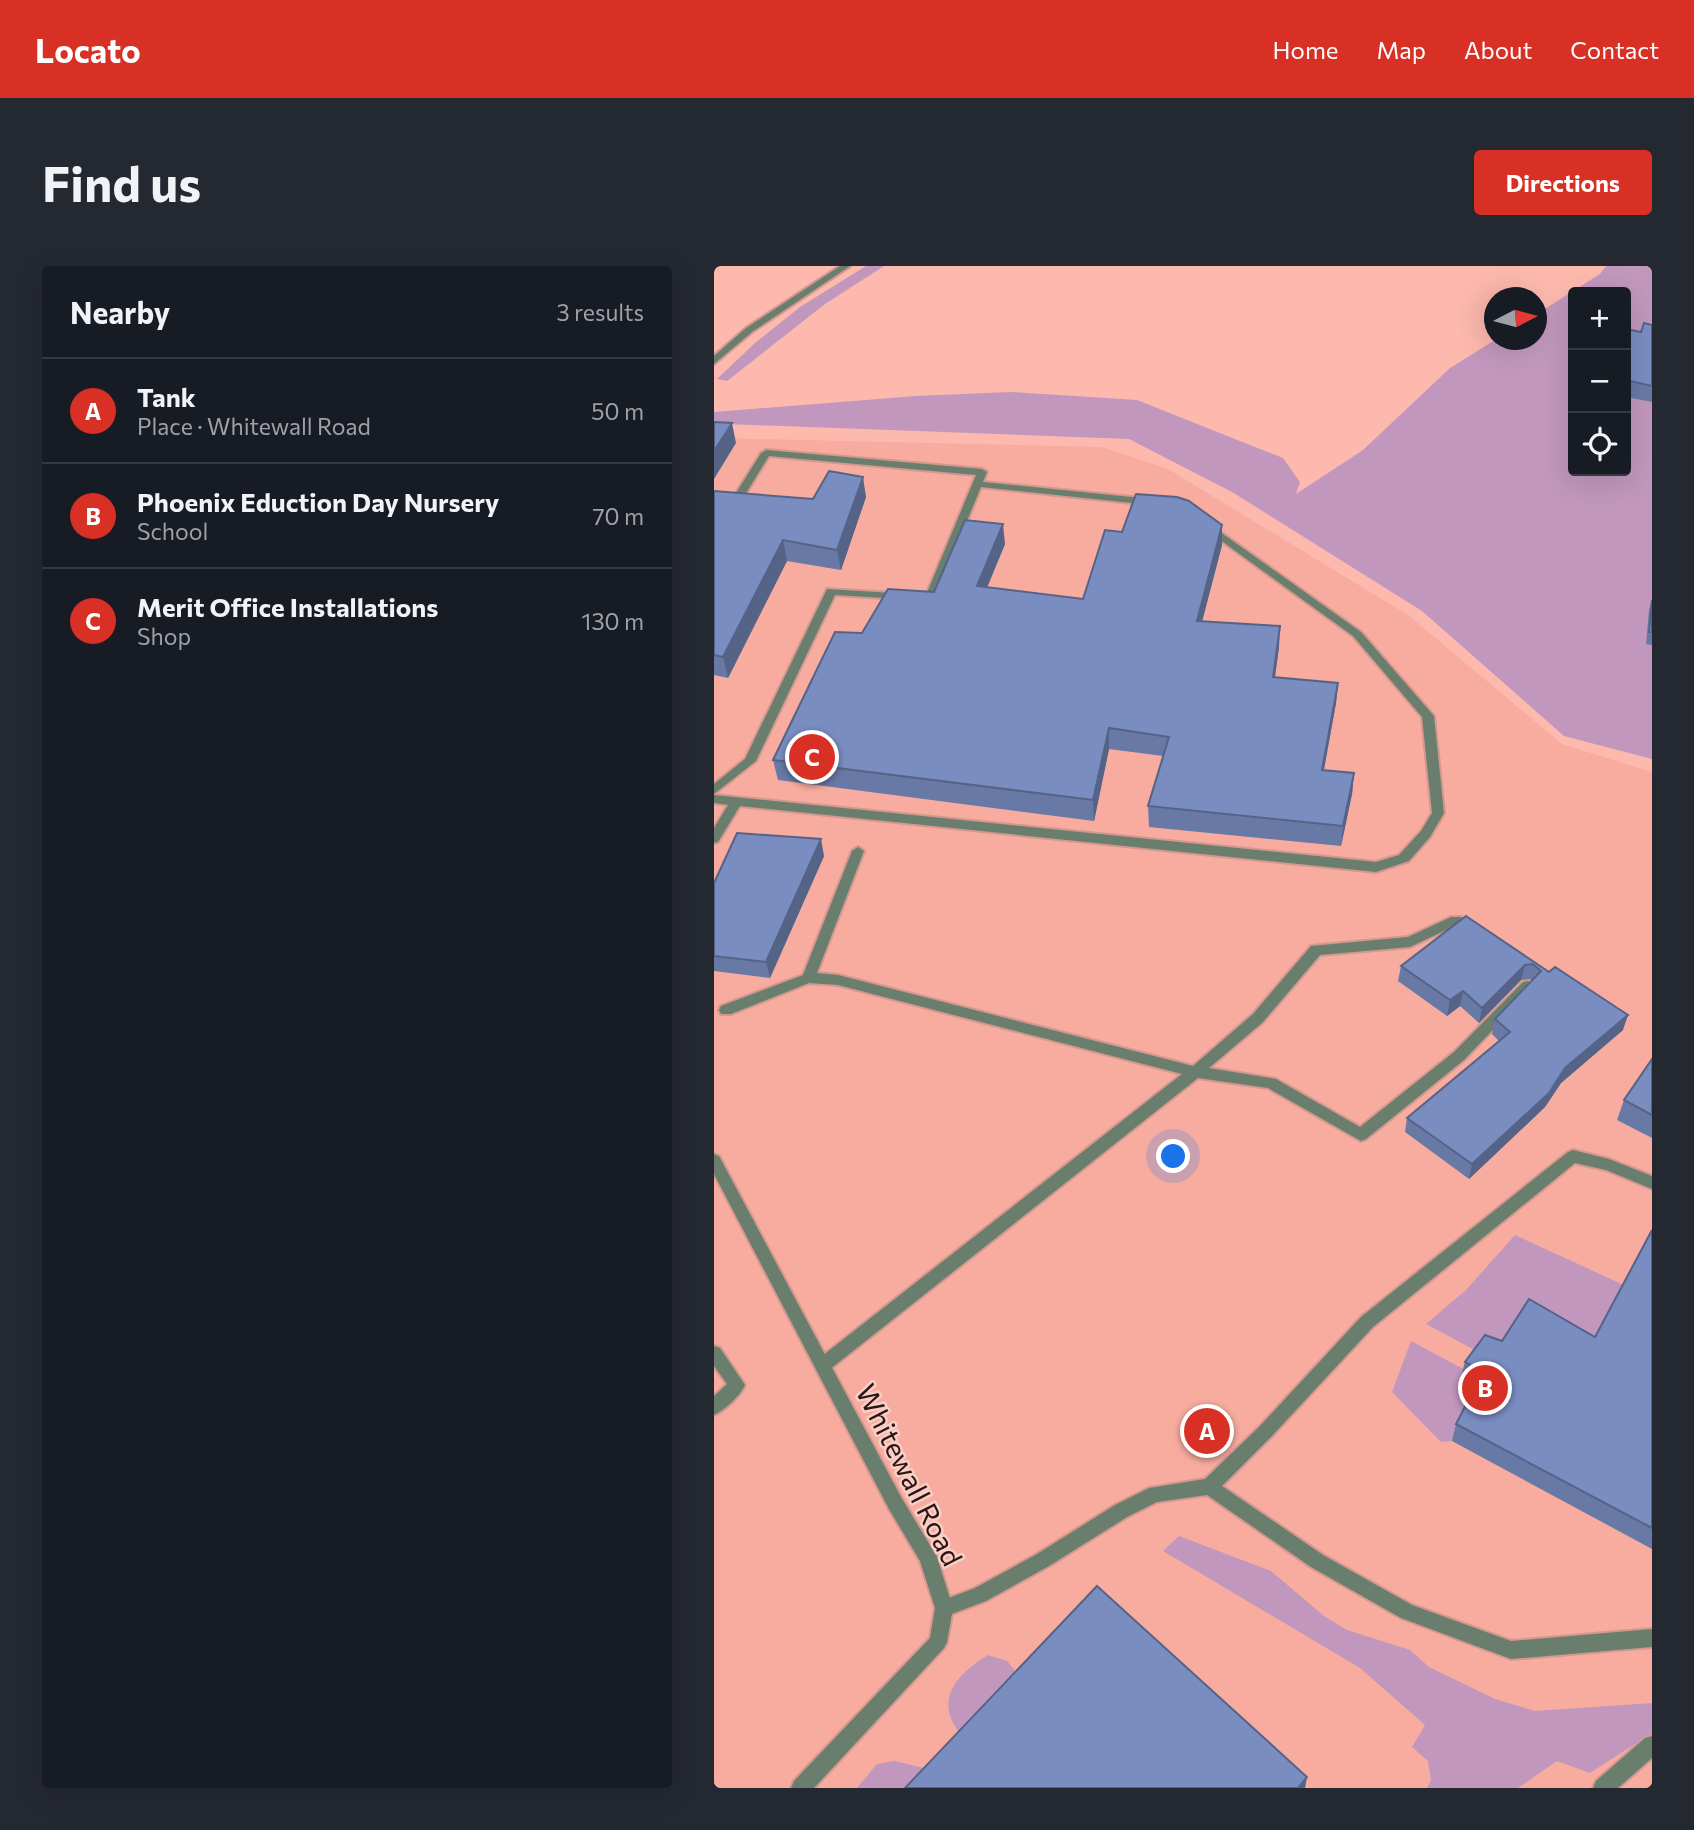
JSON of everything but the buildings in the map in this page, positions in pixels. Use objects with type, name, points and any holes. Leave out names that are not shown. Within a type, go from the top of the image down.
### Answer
[{"type":"street","points":[[714,360],[749,330],[846,266]]},
{"type":"street","points":[[714,790],[750,761],[831,591],[930,599],[982,472],[766,453],[736,500]]},
{"type":"street","points":[[977,484],[1164,503]]},
{"type":"street","points":[[714,799],[1376,867],[1404,858],[1426,834],[1438,813],[1428,716],[1357,634],[1199,521]]},
{"type":"street","points":[[714,839],[736,802]]},
{"type":"street","points":[[808,978],[858,851]]},
{"type":"street","points":[[823,1365],[1195,1072],[1258,1018],[1315,950],[1410,942],[1456,920]]},
{"type":"street","points":[[726,1010],[808,978],[838,980],[1195,1072],[1271,1083],[1361,1135],[1459,1056],[1528,986]]},
{"type":"street","points":[[944,1608],[980,1595],[1121,1511],[1155,1494],[1209,1487],[1367,1322],[1573,1156],[1609,1165],[1652,1183]]},
{"type":"street","name":"Whitewall Road","points":[[714,1160],[895,1503],[928,1557],[944,1608],[938,1642],[801,1788]]},
{"type":"street","points":[[714,1353],[737,1385],[714,1407]]},
{"type":"street","points":[[1209,1487],[1317,1561],[1407,1612],[1511,1650],[1652,1638]]},
{"type":"street","points":[[1603,1788],[1652,1745]]},
{"type":"shaded area","points":[[866,266],[884,266],[825,304],[727,381],[717,379],[755,343],[800,307]]},
{"type":"shaded area","points":[[1606,266],[1652,266],[1652,759],[1564,736],[1422,611],[1232,492],[1129,439],[726,424],[714,428],[714,412],[916,396],[1011,392],[1137,400],[1283,458],[1300,482],[1296,494],[1363,450],[1450,368],[1484,347],[1484,350],[1547,350],[1547,308],[1568,294],[1568,476],[1631,476],[1631,287],[1580,287],[1600,274]]},
{"type":"shaded area","points":[[714,438],[1102,447],[1168,469],[1408,615],[1562,744],[1652,772],[1652,1788],[714,1788]]},
{"type":"shaded area","points":[[1515,1235],[1626,1286],[1588,1355],[1497,1359],[1480,1353],[1426,1324],[1466,1290]]},
{"type":"shaded area","points":[[1411,1341],[1467,1371],[1460,1380],[1478,1390],[1452,1441],[1441,1442],[1392,1392]]},
{"type":"shaded area","points":[[1179,1536],[1271,1571],[1324,1616],[1347,1630],[1410,1650],[1429,1667],[1495,1699],[1535,1711],[1652,1703],[1652,1733],[1590,1773],[1557,1761],[1518,1788],[1427,1788],[1431,1780],[1428,1761],[1412,1747],[1425,1725],[1360,1668],[1163,1551]]},
{"type":"shaded area","points":[[988,1655],[1007,1661],[1023,1681],[967,1741],[950,1715],[950,1693],[964,1673]]},
{"type":"shaded area","points":[[894,1761],[924,1768],[922,1788],[857,1788],[877,1764]]},
{"type":"place","name":"Merit Office Installations","points":[[812,757]]},
{"type":"place","name":"Phoenix Eduction Day Nursery","points":[[1485,1388]]},
{"type":"place","name":"Tank","points":[[1207,1431]]}]
